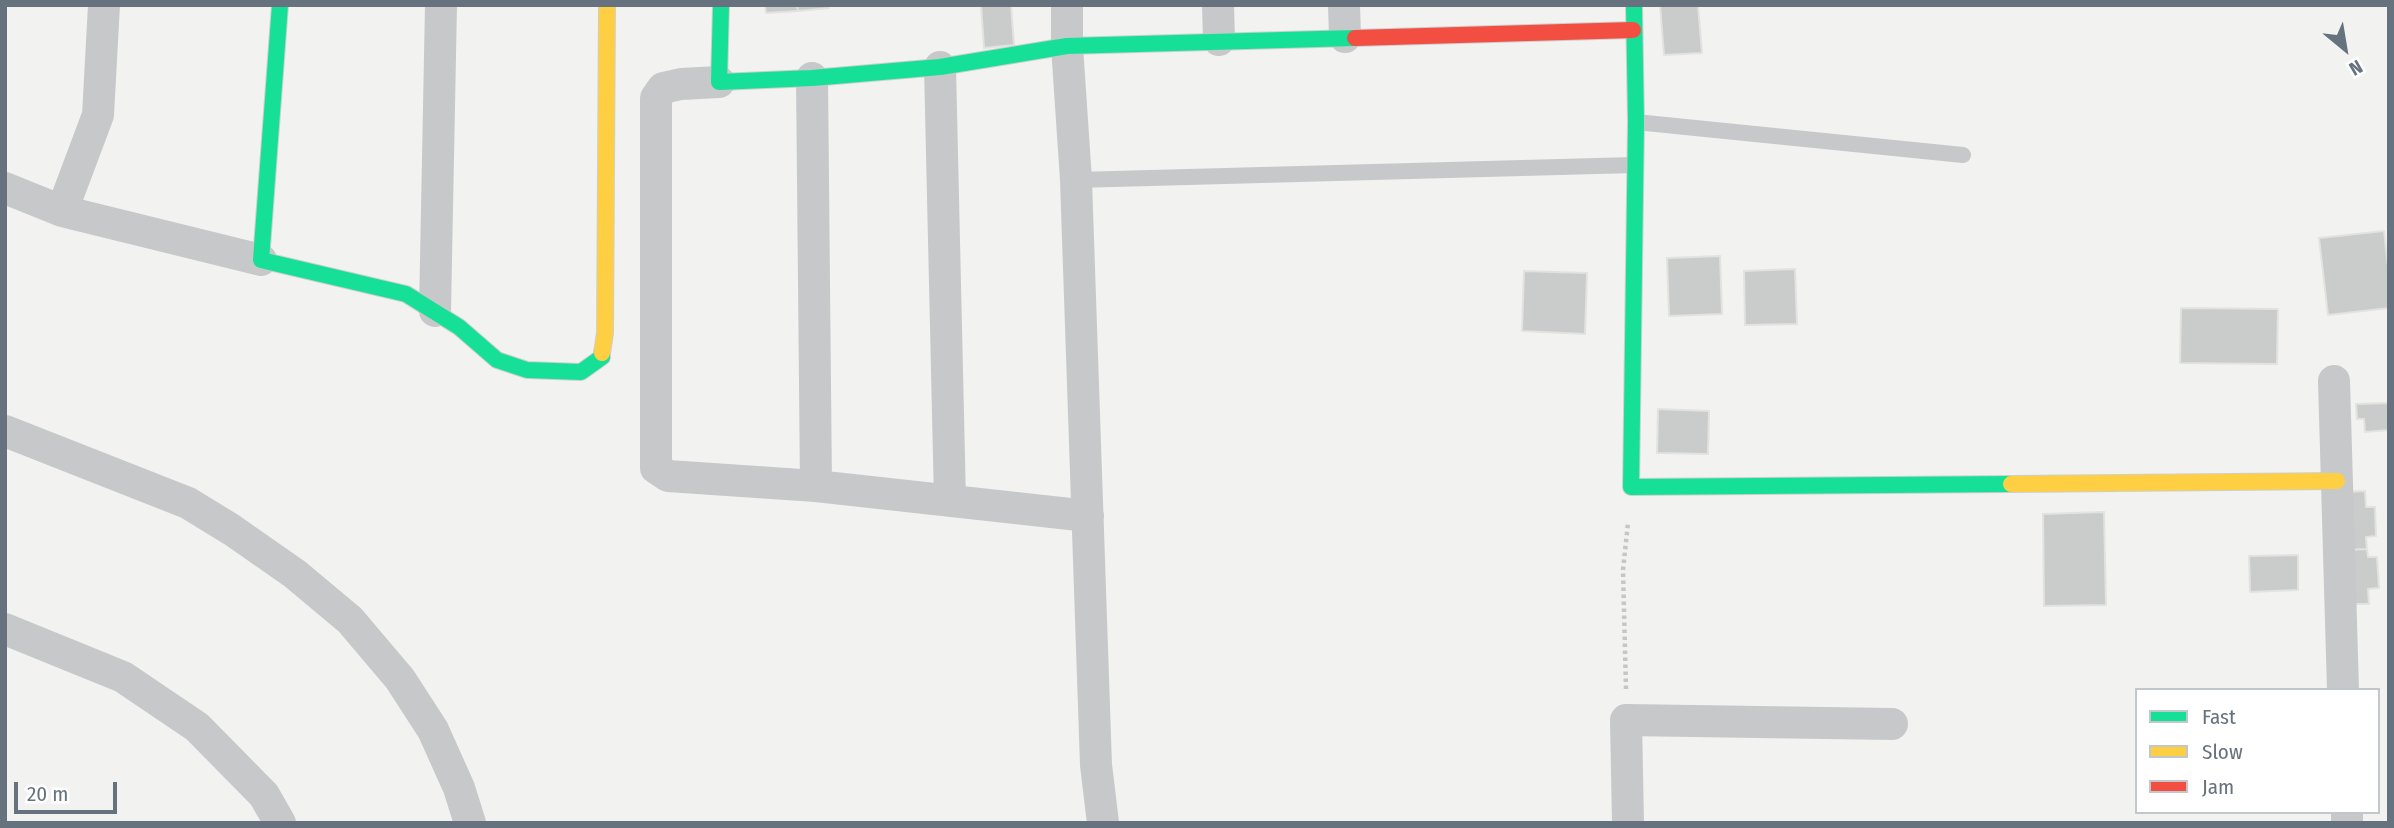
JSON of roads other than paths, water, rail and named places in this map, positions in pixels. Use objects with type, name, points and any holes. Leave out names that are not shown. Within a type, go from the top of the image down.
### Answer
[{"type":"street","points":[[62,211],[98,116],[104,5]]},
{"type":"street","points":[[261,260],[279,5]]},
{"type":"street","points":[[435,312],[441,5]]},
{"type":"street","points":[[5,188],[62,211],[406,294],[460,327],[497,360],[527,370],[581,372],[602,357],[605,334],[607,5]]},
{"type":"street","points":[[719,82],[721,5]]},
{"type":"street","points":[[1067,5],[1067,46],[1076,180],[1096,765],[1103,823]]},
{"type":"street","points":[[1218,5],[1219,40]]},
{"type":"street","points":[[1344,5],[1345,37]]},
{"type":"street","points":[[1634,5],[1636,122],[1633,166],[1631,487],[2337,481]]},
{"type":"street","points":[[1088,516],[816,486],[668,476],[656,468],[656,98],[663,88],[681,84],[812,78],[940,67],[1067,46],[1633,30]]},
{"type":"street","points":[[940,67],[950,501]]},
{"type":"street","points":[[812,78],[816,486]]},
{"type":"street","points":[[2334,381],[2343,688]]},
{"type":"street","points":[[5,431],[188,503],[295,574],[350,620],[400,679],[433,730],[459,788],[470,823]]},
{"type":"street","points":[[5,629],[123,677],[197,727],[264,796],[280,823]]},
{"type":"street","points":[[1628,823],[1626,720],[1892,724]]},
{"type":"lane","points":[[1636,122],[1963,155]]},
{"type":"lane","points":[[1076,180],[1633,166]]}]
